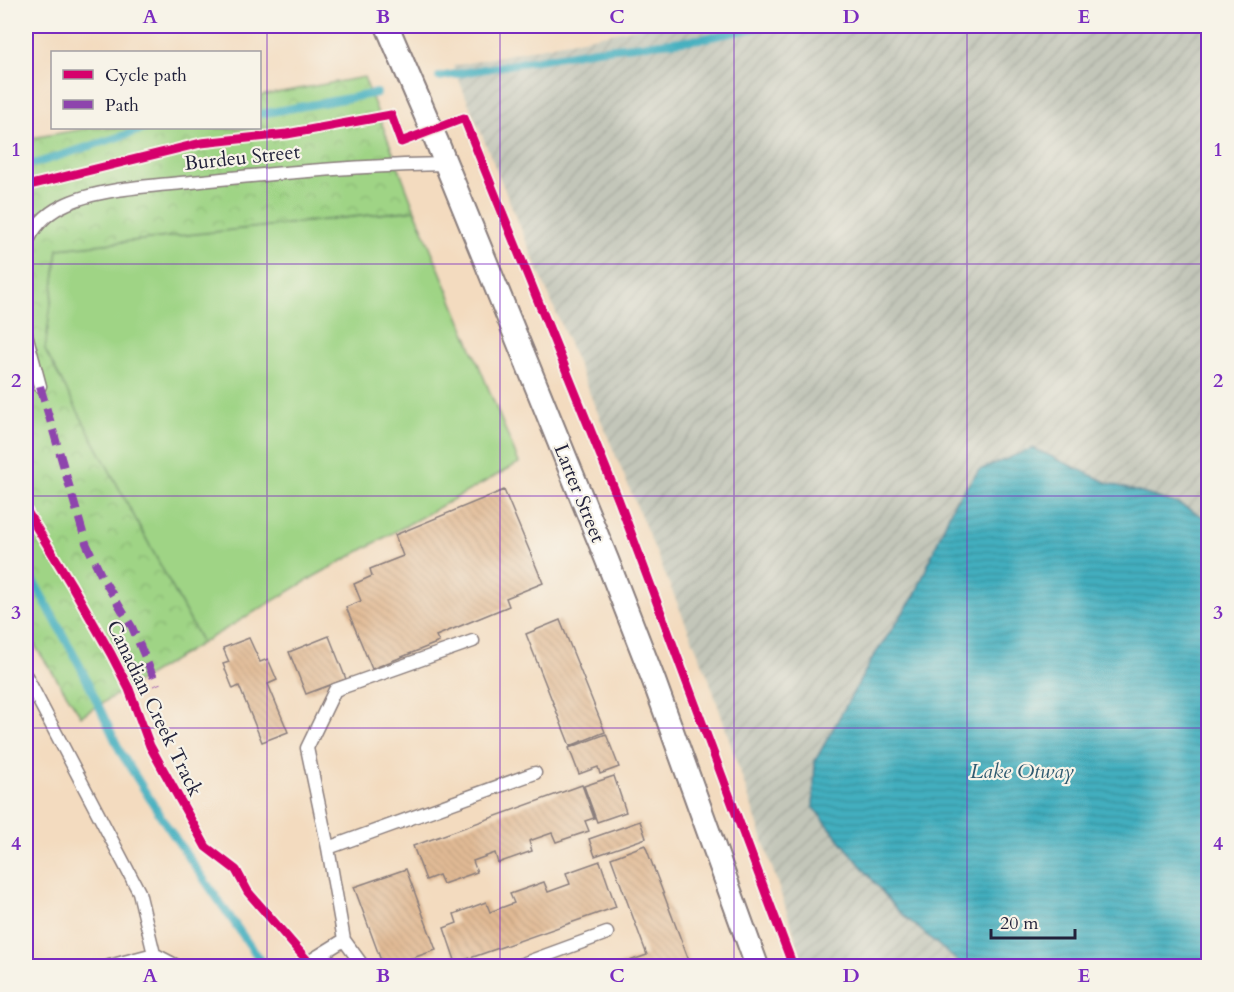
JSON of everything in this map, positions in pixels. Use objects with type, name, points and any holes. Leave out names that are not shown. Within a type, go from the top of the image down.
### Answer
[{"type":"street","name":"Larter Street","points":[[387,26],[446,164],[645,659],[757,966]]},
{"type":"lane","name":"Burdeu Street","points":[[26,245],[34,230],[48,215],[63,205],[90,196],[160,185],[283,172],[361,166],[446,164]]},
{"type":"lane","points":[[26,334],[40,386]]},
{"type":"lane","points":[[363,966],[344,940],[307,748],[335,690],[473,641]]},
{"type":"lane","points":[[26,676],[139,892],[154,954]]},
{"type":"lane","points":[[328,848],[535,773]]},
{"type":"lane","points":[[517,966],[607,933]]},
{"type":"lane","points":[[302,966],[344,940]]},
{"type":"lane","points":[[109,966],[154,954],[177,966]]},
{"type":"shaded area","points":[[645,26],[1208,26],[1208,966],[805,966],[709,679],[453,66]]},
{"type":"green space","points":[[364,77],[415,210],[58,249],[45,350],[202,643],[81,716],[26,632],[26,139],[84,129],[261,129],[261,96]]},
{"type":"green space","points":[[415,210],[519,463],[315,576],[202,643],[44,350],[58,249]]},
{"type":"water","name":"Lake Otway","points":[[1033,448],[1108,483],[1179,504],[1208,519],[1208,966],[963,966],[897,910],[813,807],[815,761],[872,659],[915,595],[954,503],[979,470]]},
{"type":"building","points":[[504,490],[543,583],[506,598],[509,606],[436,636],[439,642],[372,669],[346,607],[361,601],[354,584],[372,576],[370,569],[403,556],[395,535]]},
{"type":"building","points":[[560,620],[605,732],[570,746],[526,634]]},
{"type":"building","points":[[329,636],[346,679],[306,694],[289,652]]},
{"type":"building","points":[[249,638],[260,662],[268,659],[277,680],[268,684],[288,732],[262,742],[239,686],[233,689],[223,664],[229,662],[223,648]]},
{"type":"building","points":[[606,734],[619,767],[600,774],[598,767],[579,774],[569,748]]},
{"type":"building","points":[[614,776],[626,812],[597,822],[584,786]]},
{"type":"building","points":[[582,785],[594,818],[585,821],[589,831],[556,842],[552,833],[529,841],[532,851],[498,863],[495,853],[473,861],[477,872],[443,884],[439,875],[426,880],[413,846]]},
{"type":"building","points":[[640,821],[646,838],[595,856],[589,839]]},
{"type":"building","points":[[645,845],[691,966],[615,966],[647,955],[611,858]]},
{"type":"building","points":[[600,861],[616,907],[456,963],[444,928],[457,923],[454,914],[486,902],[490,912],[514,903],[510,894],[544,882],[548,892],[570,884],[566,873]]},
{"type":"building","points":[[406,869],[436,950],[383,966],[354,887]]},
{"type":"waterway","points":[[439,77],[596,50],[701,39],[765,26]]},
{"type":"waterway","points":[[261,114],[377,93]]},
{"type":"waterway","points":[[26,164],[37,163],[144,129]]},
{"type":"waterway","points":[[26,570],[80,666],[121,753],[167,826],[264,966]]},
{"type":"marked path","points":[[40,386],[86,543],[102,577],[132,627],[157,685]]},
{"type":"cycle path","points":[[26,186],[201,143],[287,134],[391,115],[401,142],[464,118],[619,501],[793,966]]},
{"type":"cycle path","name":"Canadian Creek Track","points":[[26,510],[111,654],[129,689],[150,746],[206,847],[236,870],[248,892],[312,966]]}]
